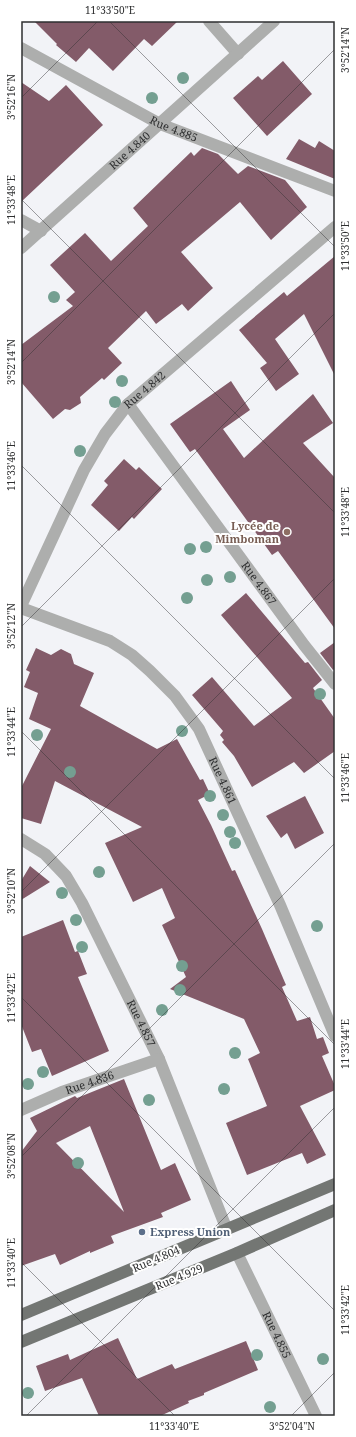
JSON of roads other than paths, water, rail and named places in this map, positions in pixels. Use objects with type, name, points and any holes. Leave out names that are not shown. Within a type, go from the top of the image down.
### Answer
[{"type":"main road","name":"Rue 4.804","points":[[21,1315],[335,1184]]},
{"type":"main road","name":"Rue 4.929","points":[[21,1342],[237,1253],[335,1210]]},
{"type":"street","points":[[209,21],[238,54]]},
{"type":"street","name":"Rue 4.840","points":[[21,248],[274,21]]},
{"type":"street","name":"Rue 4.885","points":[[21,48],[160,124],[335,192]]},
{"type":"street","points":[[21,220],[41,230]]},
{"type":"street","name":"Rue 4.842","points":[[21,607],[84,470],[105,434],[128,404],[335,227]]},
{"type":"street","name":"Rue 4.867","points":[[128,404],[304,645],[335,684]]},
{"type":"street","name":"Rue 4.861","points":[[21,607],[110,641],[132,655],[176,696],[199,729],[280,905],[335,1036]]},
{"type":"street","name":"Rue 4.857","points":[[21,839],[45,854],[66,876],[82,903],[159,1059],[227,1230]]},
{"type":"street","name":"Rue 4.836","points":[[21,1110],[62,1092],[159,1059]]},
{"type":"street","name":"Rue 4.855","points":[[237,1253],[316,1416]]},
{"type":"place","name":"Lycée de Mimboman","points":[[287,532]]},
{"type":"place","name":"Express Union","points":[[142,1232]]}]
